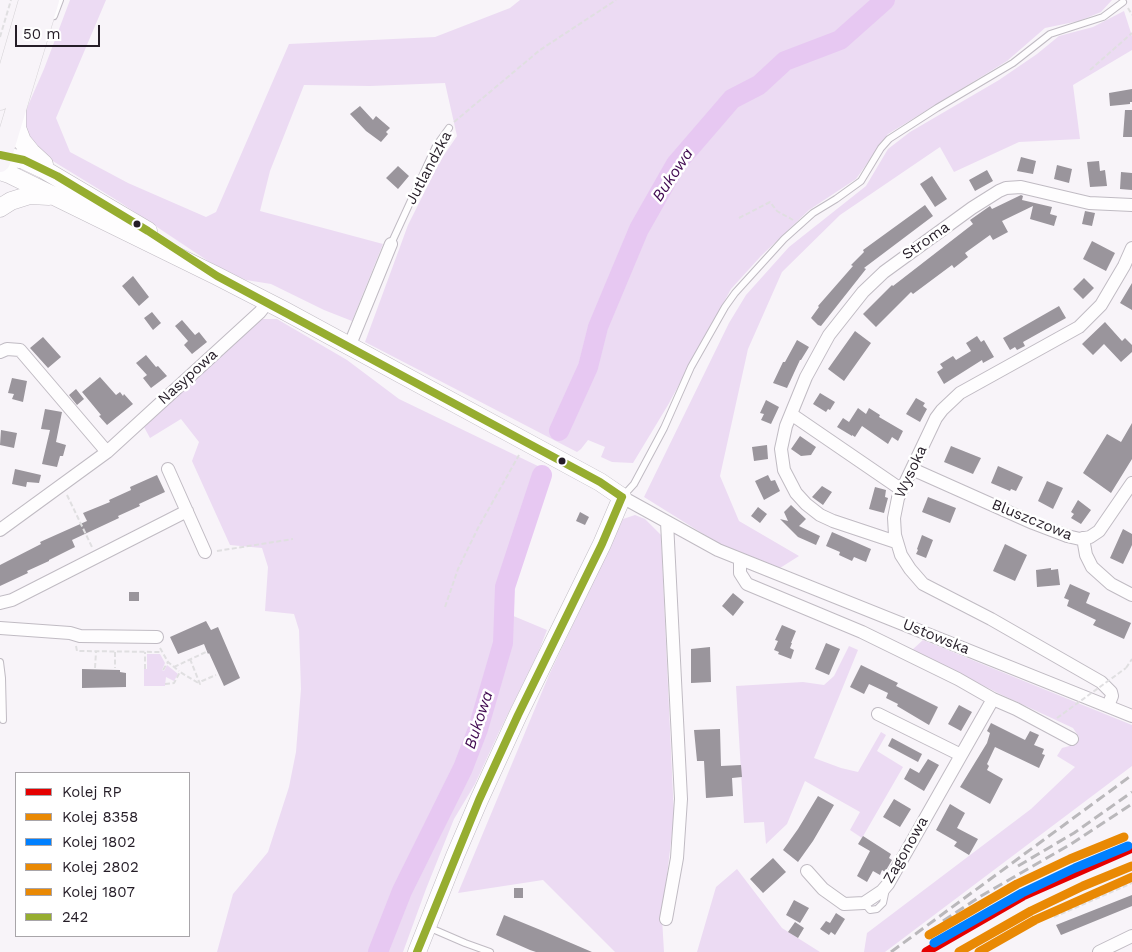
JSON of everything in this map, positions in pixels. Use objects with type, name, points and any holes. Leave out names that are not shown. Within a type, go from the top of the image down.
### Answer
[{"type":"main road","points":[[2,163],[9,101],[29,0]]},
{"type":"main road","points":[[9,101],[51,10]]},
{"type":"street","name":"Ustowska","points":[[9,101],[22,141],[57,176]]},
{"type":"street","name":"Ustowska","points":[[2,163],[24,160],[57,176],[218,276]]},
{"type":"street","name":"Ustowska","points":[[2,163],[55,198],[268,302],[600,482],[622,497],[710,546],[1132,716]]},
{"type":"street","name":"Stroma","points":[[896,542],[820,515],[796,493],[787,478],[782,456],[783,434],[806,377],[822,347],[840,320],[863,292],[895,263],[991,195],[1006,188],[1021,187],[1089,203],[1132,204]]},
{"type":"street","name":"Ustowska","points":[[0,208],[11,201],[30,194],[55,198]]},
{"type":"street","name":"Jutlandzka","points":[[349,347],[391,244]]},
{"type":"street","name":"Wysoka","points":[[1108,706],[1112,696],[1111,692],[1101,682],[923,584],[905,562],[896,542],[894,518],[896,504],[936,418],[949,402],[966,390],[1079,327],[1101,305],[1124,266],[1132,248]]},
{"type":"street","name":"Nasypowa","points":[[0,530],[107,452],[260,312],[268,302]]},
{"type":"street","points":[[0,352],[7,349],[20,350],[107,452]]},
{"type":"street","points":[[790,414],[902,490]]},
{"type":"street","points":[[168,469],[205,552]]},
{"type":"street","name":"Bluszczowa","points":[[912,469],[1049,530],[1074,538],[1090,537],[1099,531],[1132,482]]},
{"type":"street","points":[[417,952],[479,800],[518,715],[602,544],[622,497]]},
{"type":"street","points":[[0,603],[12,600],[187,511]]},
{"type":"street","points":[[666,918],[676,858],[681,798],[667,522]]},
{"type":"street","points":[[1083,538],[1086,556],[1092,567],[1111,584],[1132,596]]},
{"type":"street","name":"Ustowska","points":[[740,559],[740,573],[743,581],[747,584],[862,632],[958,679],[993,700],[1016,709],[1072,739]]},
{"type":"street","points":[[0,628],[80,636],[156,637]]},
{"type":"street","name":"Zagonowa","points":[[807,871],[823,889],[844,904],[864,903],[877,896],[888,884],[993,700]]},
{"type":"street","points":[[878,714],[961,755]]},
{"type":"street","points":[[1099,952],[1132,936]]},
{"type":"lane","points":[[51,10],[60,0]]},
{"type":"lane","points":[[622,497],[634,484],[664,428],[691,368],[725,307],[799,224],[861,181],[885,144],[909,126],[1013,63],[1050,34],[1103,17],[1123,2]]},
{"type":"lane","points":[[9,101],[46,37]]},
{"type":"lane","name":"Jutlandzka","points":[[391,244],[436,146],[449,128]]},
{"type":"lane","points":[[0,662],[3,720]]},
{"type":"lane","points":[[427,927],[480,950],[490,952]]},
{"type":"path","points":[[0,37],[11,0]]},
{"type":"path","name":"Jutlandzka","points":[[449,128],[540,50],[616,0]]},
{"type":"path","points":[[1090,70],[1132,33]]},
{"type":"path","points":[[739,218],[770,202],[777,211],[799,224]]},
{"type":"path","points":[[445,607],[458,569],[518,456]]},
{"type":"path","points":[[69,497],[92,547]]},
{"type":"path","points":[[205,552],[293,539]]},
{"type":"path","points":[[74,634],[77,652],[162,652]]},
{"type":"path","points":[[156,637],[168,662],[200,684]]},
{"type":"path","points":[[173,667],[208,651]]},
{"type":"path","points":[[95,668],[96,652]]},
{"type":"path","points":[[115,652],[115,668]]},
{"type":"path","points":[[145,652],[145,670]]},
{"type":"path","points":[[190,659],[200,684]]},
{"type":"path","points":[[1057,718],[1126,668],[1131,664],[1132,659]]},
{"type":"path","points":[[163,670],[168,662]]},
{"type":"path","points":[[165,684],[174,684],[180,672]]},
{"type":"path","points":[[200,684],[216,674]]},
{"type":"path","points":[[1096,683],[1104,688]]},
{"type":"path","points":[[1054,917],[1132,883]]},
{"type":"shaded area","points":[[70,0],[106,0],[56,118],[70,152],[128,183],[206,217],[216,212],[289,44],[435,37],[510,8],[520,0],[1112,0],[1101,12],[1079,21],[1045,28],[1007,61],[888,134],[856,179],[809,210],[761,256],[731,289],[668,405],[633,463],[612,462],[601,457],[605,447],[588,440],[577,452],[365,342],[408,225],[440,161],[457,136],[445,83],[370,86],[304,85],[270,171],[260,211],[383,244],[352,321],[324,310],[271,284],[246,280],[220,269],[118,201],[43,155],[26,135],[23,117],[44,69]]},
{"type":"shaded area","points":[[1124,11],[1132,36],[1132,50],[1073,85],[1080,139],[1019,142],[954,172],[940,147],[840,215],[782,272],[748,349],[720,476],[739,521],[799,556],[780,568],[721,545],[644,497],[729,323],[746,295],[789,247],[866,186],[888,149],[910,132],[999,80],[1037,54],[1059,36],[1093,27]]},
{"type":"shaded area","points":[[262,319],[277,319],[347,360],[399,399],[542,468],[501,586],[499,610],[547,630],[538,653],[475,784],[454,819],[403,952],[217,952],[233,894],[268,852],[289,787],[296,752],[301,689],[299,630],[294,614],[265,611],[268,567],[262,548],[230,545],[192,461],[199,442],[181,419],[150,438],[144,427]]},
{"type":"shaded area","points":[[635,515],[645,519],[661,535],[674,816],[662,918],[664,952],[615,952],[543,880],[458,893],[549,675],[623,519]]},
{"type":"shaded area","points":[[923,640],[1132,725],[1132,766],[885,952],[864,952],[867,933],[1031,809],[1075,767],[1057,756],[1062,748],[1073,745],[1079,737],[1073,728],[912,650]]},
{"type":"shaded area","points":[[849,646],[858,650],[814,758],[858,772],[881,732],[886,735],[877,751],[903,767],[862,838],[850,830],[860,812],[805,781],[787,824],[766,844],[764,822],[744,823],[736,686],[803,682],[824,685],[834,676]]},
{"type":"shaded area","points":[[147,654],[160,654],[165,663],[162,670],[164,671],[167,665],[178,674],[174,681],[166,677],[165,686],[144,686],[144,669],[147,669]]},
{"type":"shaded area","points":[[737,869],[782,928],[820,952],[697,952],[716,887]]},
{"type":"building","points":[[1132,89],[1132,102],[1130,104],[1110,106],[1109,93]]},
{"type":"building","points":[[360,106],[373,120],[376,116],[390,128],[386,132],[388,134],[381,142],[366,131],[350,114]]},
{"type":"building","points":[[1125,110],[1132,110],[1132,137],[1123,137]]},
{"type":"building","points":[[1021,157],[1036,161],[1033,174],[1017,171]]},
{"type":"building","points":[[1099,161],[1100,171],[1105,170],[1107,186],[1090,187],[1087,162]]},
{"type":"building","points":[[1057,165],[1072,169],[1069,183],[1054,179]]},
{"type":"building","points":[[398,166],[409,176],[398,189],[386,178]]},
{"type":"building","points":[[987,170],[993,181],[975,191],[969,180]]},
{"type":"building","points":[[1121,172],[1132,173],[1132,190],[1120,189]]},
{"type":"building","points":[[932,176],[947,199],[935,207],[920,184]]},
{"type":"building","points":[[1021,195],[1023,196],[1022,200],[1052,207],[1050,214],[1057,216],[1054,226],[1030,219],[1033,206],[1002,221],[1008,232],[993,240],[990,235],[965,253],[968,257],[954,268],[952,265],[913,294],[911,292],[876,327],[863,314],[892,285],[973,224],[970,220],[990,206],[992,209]]},
{"type":"building","points":[[925,205],[933,216],[864,268],[866,269],[821,326],[818,325],[811,318],[818,306],[853,266],[851,265],[864,252],[863,250]]},
{"type":"building","points":[[1085,211],[1095,213],[1092,226],[1082,224]]},
{"type":"building","points":[[1092,241],[1115,253],[1106,271],[1083,259]]},
{"type":"building","points":[[133,276],[149,297],[139,306],[122,286]]},
{"type":"building","points":[[1084,278],[1094,288],[1083,299],[1073,289]]},
{"type":"building","points":[[1132,283],[1132,310],[1120,303]]},
{"type":"building","points":[[1059,306],[1066,318],[1023,342],[1025,346],[1017,350],[1015,347],[1010,350],[1003,338]]},
{"type":"building","points":[[152,312],[161,323],[153,330],[144,318]]},
{"type":"building","points":[[182,320],[195,335],[199,332],[207,342],[192,354],[184,345],[188,341],[175,326]]},
{"type":"building","points":[[1105,322],[1122,341],[1125,338],[1132,345],[1132,352],[1121,362],[1104,344],[1093,355],[1082,344]]},
{"type":"building","points":[[855,331],[871,343],[844,381],[828,369]]},
{"type":"building","points":[[977,336],[981,342],[984,340],[994,357],[983,363],[982,360],[944,384],[937,372],[943,368],[940,364],[953,356],[956,360],[971,351],[966,343]]},
{"type":"building","points":[[43,337],[61,357],[48,368],[30,348]]},
{"type":"building","points":[[797,340],[809,347],[800,360],[787,388],[773,383],[783,362],[785,362]]},
{"type":"building","points":[[146,355],[167,376],[151,388],[143,378],[147,375],[136,363]]},
{"type":"building","points":[[100,377],[116,395],[120,392],[123,396],[124,394],[133,404],[107,425],[82,392]]},
{"type":"building","points":[[12,378],[27,381],[23,402],[12,399],[14,394],[8,393]]},
{"type":"building","points":[[76,389],[84,399],[77,405],[69,395]]},
{"type":"building","points":[[820,393],[835,402],[830,410],[828,409],[826,412],[813,404]]},
{"type":"building","points":[[916,398],[925,403],[923,406],[927,409],[920,422],[906,414]]},
{"type":"building","points":[[766,400],[779,407],[771,424],[761,420],[764,414],[760,413]]},
{"type":"building","points":[[858,408],[866,414],[869,408],[880,415],[879,417],[903,431],[898,441],[892,437],[888,444],[862,426],[855,437],[837,427],[843,418],[849,422]]},
{"type":"building","points":[[45,409],[62,412],[56,442],[66,445],[57,467],[42,464],[50,430],[41,429]]},
{"type":"building","points":[[1132,423],[1132,459],[1111,493],[1083,473],[1107,434],[1121,442]]},
{"type":"building","points":[[1,430],[17,433],[14,448],[0,445]]},
{"type":"building","points":[[800,436],[816,447],[811,455],[801,456],[791,449]]},
{"type":"building","points":[[767,445],[768,459],[754,461],[752,447]]},
{"type":"building","points":[[951,446],[981,458],[973,474],[944,462]]},
{"type":"building","points":[[998,466],[1023,477],[1016,491],[1011,489],[1010,491],[991,483]]},
{"type":"building","points":[[15,469],[41,475],[39,483],[27,482],[26,487],[12,484]]},
{"type":"building","points":[[157,475],[165,492],[139,504],[140,506],[118,516],[119,518],[72,540],[75,547],[0,586],[0,565],[41,544],[40,542],[87,521],[83,513],[110,502],[109,500],[131,490],[130,487]]},
{"type":"building","points":[[768,475],[771,481],[775,480],[780,491],[764,500],[755,481]]},
{"type":"building","points":[[1047,481],[1063,488],[1053,509],[1038,501]]},
{"type":"building","points":[[822,486],[832,492],[823,505],[812,497]]},
{"type":"building","points":[[875,487],[886,490],[885,497],[888,498],[884,513],[869,509]]},
{"type":"building","points":[[928,497],[956,508],[950,523],[922,512]]},
{"type":"building","points":[[1078,500],[1091,510],[1081,524],[1071,518],[1074,514],[1071,512]]},
{"type":"building","points":[[791,505],[806,519],[799,526],[820,536],[816,545],[798,537],[780,519],[788,521],[784,512]]},
{"type":"building","points":[[758,507],[767,514],[760,523],[751,516]]},
{"type":"building","points":[[580,512],[589,517],[585,525],[576,521]]},
{"type":"building","points":[[1123,529],[1132,534],[1132,545],[1123,564],[1110,558]]},
{"type":"building","points":[[832,532],[871,549],[866,562],[854,557],[852,561],[839,555],[840,552],[826,546]]},
{"type":"building","points":[[922,535],[933,540],[926,558],[916,554]]},
{"type":"building","points":[[1005,544],[1027,555],[1015,581],[993,571]]},
{"type":"building","points":[[1051,568],[1051,570],[1058,569],[1060,585],[1037,587],[1036,570]]},
{"type":"building","points":[[1070,584],[1090,593],[1086,603],[1131,623],[1124,639],[1093,625],[1096,620],[1067,606],[1069,600],[1064,598]]},
{"type":"building","points":[[129,592],[139,592],[139,601],[129,601]]},
{"type":"building","points":[[733,593],[744,602],[733,616],[722,606]]},
{"type":"building","points":[[206,621],[211,630],[218,627],[240,678],[224,686],[204,644],[178,654],[170,637]]},
{"type":"building","points":[[782,625],[796,631],[790,648],[794,650],[791,659],[778,654],[779,652],[774,650],[778,641],[775,640]]},
{"type":"building","points":[[826,643],[840,649],[829,675],[815,669]]},
{"type":"building","points":[[710,647],[711,682],[691,683],[691,649]]},
{"type":"building","points":[[861,665],[898,683],[896,686],[938,707],[929,725],[886,698],[888,693],[869,684],[864,694],[850,687]]},
{"type":"building","points":[[82,669],[120,670],[120,672],[126,673],[126,687],[82,688]]},
{"type":"building","points":[[959,705],[972,712],[961,731],[948,724]]},
{"type":"building","points":[[991,723],[1025,740],[1030,731],[1039,735],[1034,745],[1044,749],[1042,754],[1045,755],[1039,768],[995,747],[987,764],[989,766],[987,770],[1003,779],[990,804],[960,787],[987,743],[990,733],[987,731]]},
{"type":"building","points":[[720,729],[721,766],[741,765],[742,777],[732,778],[733,796],[706,798],[704,761],[697,761],[694,730]]},
{"type":"building","points":[[892,738],[922,754],[918,762],[888,746]]},
{"type":"building","points":[[928,759],[939,765],[924,791],[904,779],[910,768],[919,773]]},
{"type":"building","points":[[818,796],[834,805],[798,862],[783,850]]},
{"type":"building","points":[[894,799],[911,809],[900,827],[883,817]]},
{"type":"building","points":[[950,804],[965,813],[957,828],[978,839],[969,855],[954,846],[957,842],[936,830]]},
{"type":"building","points":[[863,836],[891,854],[889,858],[892,860],[885,872],[882,870],[880,875],[873,871],[867,882],[857,876],[870,851],[858,844]]},
{"type":"building","points":[[773,858],[786,872],[763,893],[750,879]]},
{"type":"building","points":[[514,888],[523,888],[523,898],[514,898]]},
{"type":"building","points":[[1132,895],[1132,906],[1061,935],[1056,925]]},
{"type":"building","points":[[794,900],[809,908],[800,923],[786,915]]},
{"type":"building","points":[[836,913],[845,919],[835,935],[831,932],[829,935],[820,929],[826,921],[830,923]]},
{"type":"building","points":[[504,915],[592,952],[536,952],[530,950],[496,935]]},
{"type":"building","points":[[795,922],[804,928],[798,938],[788,932]]},
{"type":"waterway","name":"Bukowa","points":[[559,431],[588,367],[598,327],[639,229],[676,164],[732,99],[759,85],[785,61],[840,40],[885,0]]},
{"type":"waterway","name":"Bukowa","points":[[378,952],[402,891],[463,768],[478,729],[503,643],[505,587],[542,475]]},
{"type":"railway","points":[[891,952],[1132,775]]},
{"type":"railway","points":[[1018,866],[1074,833],[1132,792]]},
{"type":"railway","points":[[943,921],[981,896],[1071,844],[1132,804]]},
{"type":"rail line","name":"1807","points":[[929,935],[1017,884],[1070,859],[1124,837]]},
{"type":"rail line","name":"1802","points":[[934,943],[1022,893],[1128,846]]},
{"type":"rail line","name":"RP","points":[[926,952],[1023,896],[1132,848]]},
{"type":"rail line","name":"8358","points":[[959,952],[1031,911],[1083,886],[1132,866]]},
{"type":"rail line","name":"2802","points":[[979,952],[1035,920],[1132,877]]},
{"type":"transit line","name":"242","points":[[0,155],[24,160],[57,176],[148,231],[217,276],[600,482],[622,497]]},
{"type":"transit line","name":"242","points":[[417,952],[479,800],[518,715],[602,544],[622,497]]}]
